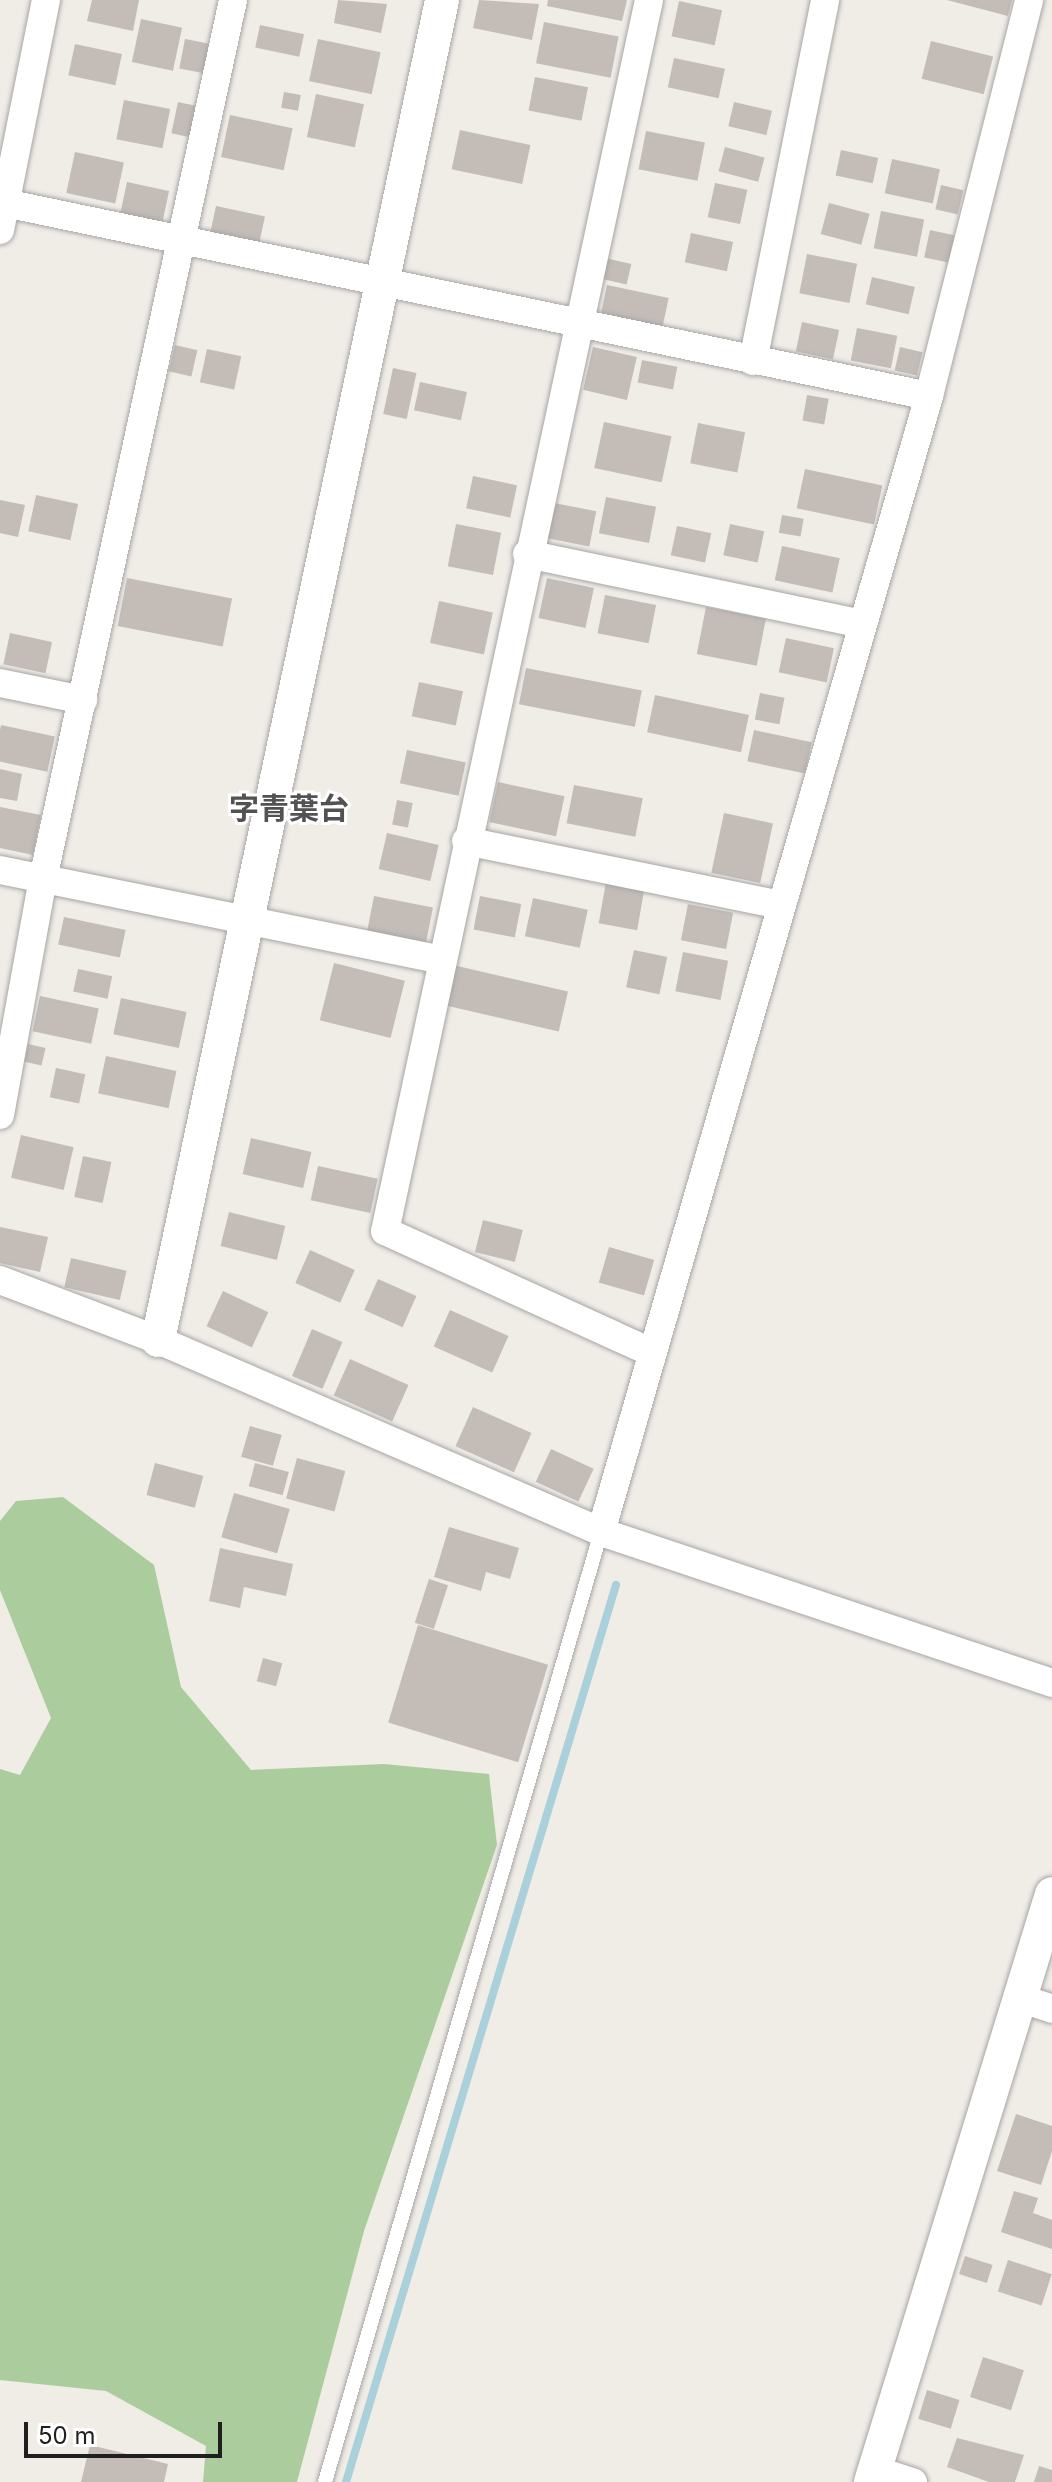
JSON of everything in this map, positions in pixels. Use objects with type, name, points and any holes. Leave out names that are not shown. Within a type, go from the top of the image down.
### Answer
[{"type":"street","points":[[46,0],[2,212],[185,241],[383,280],[578,324],[929,396]]},
{"type":"street","points":[[0,1115],[4,1072],[43,879],[185,241],[233,0]]},
{"type":"street","points":[[158,1340],[442,0]]},
{"type":"street","points":[[649,0],[527,554],[385,1231],[651,1352]]},
{"type":"street","points":[[753,361],[825,0]]},
{"type":"street","points":[[601,1532],[929,396],[1029,0]]},
{"type":"street","points":[[527,554],[862,624]]},
{"type":"street","points":[[0,683],[83,700]]},
{"type":"street","points":[[466,841],[781,905]]},
{"type":"street","points":[[0,870],[441,960]]},
{"type":"street","points":[[0,1280],[158,1340],[601,1532],[1052,1683]]},
{"type":"street","points":[[913,2482],[873,2476],[1052,1894]]},
{"type":"street","points":[[1019,1998],[1052,2009]]},
{"type":"lane","points":[[325,2482],[601,1532]]},
{"type":"green space","points":[[63,1497],[154,1565],[181,1687],[251,1770],[384,1764],[489,1774],[497,1845],[364,2231],[297,2482],[203,2482],[206,2446],[106,2391],[0,2380],[0,1769],[20,1775],[51,1718],[0,1590],[0,1521],[16,1501]]},
{"type":"building","points":[[92,0],[139,0],[133,31],[87,21]]},
{"type":"building","points":[[338,0],[387,4],[381,33],[334,23]]},
{"type":"building","points":[[479,0],[539,4],[532,40],[473,28]]},
{"type":"building","points":[[548,0],[627,0],[622,21],[547,6]]},
{"type":"building","points":[[947,0],[1012,0],[1008,16]]},
{"type":"building","points":[[679,1],[722,10],[715,45],[672,36]]},
{"type":"building","points":[[141,19],[182,28],[173,71],[132,62]]},
{"type":"building","points":[[544,22],[619,37],[611,78],[536,63]]},
{"type":"building","points":[[260,25],[304,34],[299,57],[255,47]]},
{"type":"building","points":[[185,39],[210,44],[204,73],[179,68]]},
{"type":"building","points":[[318,39],[381,52],[372,94],[309,81]]},
{"type":"building","points":[[931,41],[993,56],[984,94],[922,79]]},
{"type":"building","points":[[75,44],[122,54],[115,85],[68,75]]},
{"type":"building","points":[[674,58],[725,69],[719,98],[668,87]]},
{"type":"building","points":[[535,77],[588,87],[582,121],[529,110]]},
{"type":"building","points":[[284,92],[301,95],[298,111],[281,108]]},
{"type":"building","points":[[316,94],[364,104],[355,147],[307,137]]},
{"type":"building","points":[[124,100],[170,109],[163,148],[116,139]]},
{"type":"building","points":[[178,102],[197,106],[190,137],[171,133]]},
{"type":"building","points":[[734,102],[772,111],[766,135],[728,126]]},
{"type":"building","points":[[230,115],[293,128],[284,170],[221,157]]},
{"type":"building","points":[[460,130],[530,145],[522,184],[452,169]]},
{"type":"building","points":[[646,131],[705,142],[697,181],[639,169]]},
{"type":"building","points":[[725,147],[765,158],[758,182],[719,171]]},
{"type":"building","points":[[841,150],[878,158],[873,183],[836,175]]},
{"type":"building","points":[[75,152],[124,162],[115,203],[66,193]]},
{"type":"building","points":[[892,159],[940,169],[933,203],[885,193]]},
{"type":"building","points":[[127,182],[169,191],[162,224],[120,215]]},
{"type":"building","points":[[715,183],[747,190],[740,224],[708,217]]},
{"type":"building","points":[[941,185],[963,190],[958,215],[935,209]]},
{"type":"building","points":[[829,203],[870,214],[861,245],[821,234]]},
{"type":"building","points":[[216,206],[265,216],[258,247],[210,236]]},
{"type":"building","points":[[881,211],[924,219],[917,257],[874,248]]},
{"type":"building","points":[[930,230],[954,235],[949,263],[924,257]]},
{"type":"building","points":[[691,233],[733,242],[727,271],[685,262]]},
{"type":"building","points":[[807,254],[857,264],[849,303],[799,293]]},
{"type":"building","points":[[605,258],[631,264],[627,285],[600,278]]},
{"type":"building","points":[[872,277],[915,287],[909,314],[866,304]]},
{"type":"building","points":[[607,285],[669,298],[662,330],[600,317]]},
{"type":"building","points":[[802,322],[839,330],[833,359],[796,351]]},
{"type":"building","points":[[857,328],[897,336],[891,368],[851,360]]},
{"type":"building","points":[[175,345],[197,350],[191,376],[169,371]]},
{"type":"building","points":[[593,347],[637,357],[627,400],[583,390]]},
{"type":"building","points":[[900,347],[922,352],[917,376],[895,370]]},
{"type":"building","points":[[207,349],[241,356],[234,390],[200,382]]},
{"type":"building","points":[[642,360],[677,367],[673,389],[638,383]]},
{"type":"building","points":[[393,368],[416,373],[407,419],[383,414]]},
{"type":"building","points":[[420,382],[467,392],[461,420],[414,410]]},
{"type":"building","points":[[807,395],[829,399],[824,424],[802,421]]},
{"type":"building","points":[[604,422],[671,436],[662,482],[594,468]]},
{"type":"building","points":[[698,423],[745,432],[737,472],[690,463]]},
{"type":"building","points":[[805,469],[882,485],[874,525],[797,508]]},
{"type":"building","points":[[473,476],[517,485],[510,518],[466,508]]},
{"type":"building","points":[[36,495],[78,504],[70,540],[28,531]]},
{"type":"building","points":[[606,497],[656,507],[649,543],[599,533]]},
{"type":"building","points":[[0,500],[25,505],[18,537],[0,533]]},
{"type":"building","points":[[554,503],[596,511],[589,547],[547,538]]},
{"type":"building","points":[[782,515],[804,519],[801,537],[779,533]]},
{"type":"building","points":[[456,524],[501,533],[493,575],[448,566]]},
{"type":"building","points":[[730,524],[764,531],[758,563],[723,555]]},
{"type":"building","points":[[677,526],[711,533],[705,563],[671,555]]},
{"type":"building","points":[[782,546],[840,558],[832,593],[775,580]]},
{"type":"building","points":[[127,578],[232,598],[223,647],[118,626]]},
{"type":"building","points":[[547,578],[594,588],[585,628],[538,618]]},
{"type":"building","points":[[605,595],[656,605],[649,643],[598,633]]},
{"type":"building","points":[[439,601],[493,612],[484,654],[430,643]]},
{"type":"building","points":[[706,607],[766,619],[757,666],[697,654]]},
{"type":"building","points":[[10,633],[52,642],[45,673],[3,664]]},
{"type":"building","points":[[786,638],[834,648],[827,682],[779,672]]},
{"type":"building","points":[[526,668],[642,691],[635,727],[519,704]]},
{"type":"building","points":[[419,682],[463,691],[456,726],[412,716]]},
{"type":"building","points":[[760,693],[785,698],[779,724],[755,720]]},
{"type":"building","points":[[655,695],[749,715],[741,752],[647,732]]},
{"type":"building","points":[[1,725],[55,736],[47,772],[0,762]]},
{"type":"building","points":[[754,730],[812,742],[805,774],[747,761]]},
{"type":"building","points":[[407,750],[466,762],[459,796],[400,783]]},
{"type":"building","points":[[0,769],[22,774],[17,801],[0,798]]},
{"type":"building","points":[[498,782],[565,796],[556,836],[489,822]]},
{"type":"building","points":[[574,785],[643,798],[635,837],[567,823]]},
{"type":"building","points":[[397,800],[413,803],[408,828],[392,825]]},
{"type":"building","points":[[0,807],[41,815],[33,855],[0,848]]},
{"type":"building","points":[[724,813],[773,823],[760,883],[711,873]]},
{"type":"building","points":[[387,833],[439,845],[430,881],[379,869]]},
{"type":"building","points":[[606,882],[644,889],[637,930],[599,923]]},
{"type":"building","points":[[374,896],[433,907],[426,943],[367,931]]},
{"type":"building","points":[[480,896],[521,904],[515,937],[474,929]]},
{"type":"building","points":[[533,898],[588,910],[580,948],[525,936]]},
{"type":"building","points":[[688,904],[733,913],[726,949],[681,940]]},
{"type":"building","points":[[64,917],[126,930],[120,957],[58,944]]},
{"type":"building","points":[[634,950],[667,957],[659,994],[626,987]]},
{"type":"building","points":[[683,952],[728,961],[721,1000],[675,991]]},
{"type":"building","points":[[334,963],[405,981],[391,1038],[320,1020]]},
{"type":"building","points":[[453,965],[568,992],[559,1031],[444,1005]]},
{"type":"building","points":[[78,969],[112,976],[107,999],[73,991]]},
{"type":"building","points":[[40,996],[99,1008],[91,1044],[33,1031]]},
{"type":"building","points":[[121,998],[187,1012],[179,1048],[113,1034]]},
{"type":"building","points":[[28,1044],[46,1048],[41,1066],[24,1062]]},
{"type":"building","points":[[106,1056],[176,1071],[169,1108],[98,1093]]},
{"type":"building","points":[[56,1068],[85,1074],[79,1104],[50,1097]]},
{"type":"building","points":[[21,1135],[74,1147],[64,1190],[11,1178]]},
{"type":"building","points":[[251,1138],[311,1152],[303,1188],[243,1174]]},
{"type":"building","points":[[83,1156],[111,1162],[103,1203],[74,1197]]},
{"type":"building","points":[[318,1166],[378,1179],[370,1213],[311,1200]]},
{"type":"building","points":[[229,1212],[285,1226],[277,1260],[221,1246]]},
{"type":"building","points":[[483,1220],[523,1230],[515,1262],[475,1252]]},
{"type":"building","points":[[0,1227],[48,1237],[40,1272],[0,1263]]},
{"type":"building","points":[[609,1247],[654,1260],[644,1296],[599,1283]]},
{"type":"building","points":[[310,1250],[355,1270],[340,1303],[295,1283]]},
{"type":"building","points":[[71,1258],[127,1271],[120,1300],[64,1287]]},
{"type":"building","points":[[378,1279],[416,1296],[403,1327],[364,1310]]},
{"type":"building","points":[[223,1291],[268,1312],[252,1347],[207,1326]]},
{"type":"building","points":[[450,1310],[508,1336],[492,1373],[434,1347]]},
{"type":"building","points":[[312,1329],[342,1342],[322,1389],[292,1376]]},
{"type":"building","points":[[350,1359],[408,1385],[392,1422],[334,1396]]},
{"type":"building","points":[[473,1407],[531,1433],[514,1472],[456,1446]]},
{"type":"building","points":[[250,1426],[282,1435],[273,1466],[241,1457]]},
{"type":"building","points":[[551,1449],[594,1469],[578,1501],[536,1482]]},
{"type":"building","points":[[297,1458],[345,1471],[334,1512],[286,1499]]},
{"type":"building","points":[[155,1463],[203,1476],[195,1508],[146,1495]]},
{"type":"building","points":[[255,1463],[289,1472],[283,1495],[249,1486]]},
{"type":"building","points":[[234,1493],[290,1509],[277,1553],[221,1537]]},
{"type":"building","points":[[449,1527],[519,1548],[510,1579],[486,1572],[481,1591],[434,1577]]},
{"type":"building","points":[[220,1548],[293,1564],[286,1596],[244,1587],[240,1608],[209,1601]]},
{"type":"building","points":[[429,1579],[448,1585],[434,1629],[415,1623]]},
{"type":"building","points":[[418,1625],[548,1665],[518,1762],[388,1723]]},
{"type":"building","points":[[263,1658],[282,1663],[276,1686],[257,1681]]},
{"type":"building","points":[[1016,2114],[1052,2126],[1052,2151],[1041,2185],[997,2171]]},
{"type":"building","points":[[1014,2191],[1038,2198],[1033,2213],[1052,2220],[1052,2249],[1001,2232]]},
{"type":"building","points":[[965,2256],[993,2265],[987,2283],[959,2274]]},
{"type":"building","points":[[1008,2260],[1052,2274],[1042,2306],[998,2291]]},
{"type":"building","points":[[983,2357],[1024,2370],[1011,2410],[970,2397]]},
{"type":"building","points":[[927,2390],[960,2400],[951,2429],[918,2419]]},
{"type":"building","points":[[957,2438],[1024,2455],[1015,2482],[989,2482],[947,2467]]},
{"type":"building","points":[[90,2445],[168,2464],[164,2482],[81,2482]]},
{"type":"building","points":[[1039,2466],[1052,2470],[1052,2482],[1034,2482]]},
{"type":"waterway","points":[[346,2482],[616,1585]]},
{"type":"district","name":"字青葉台","points":[[289,808]]}]
